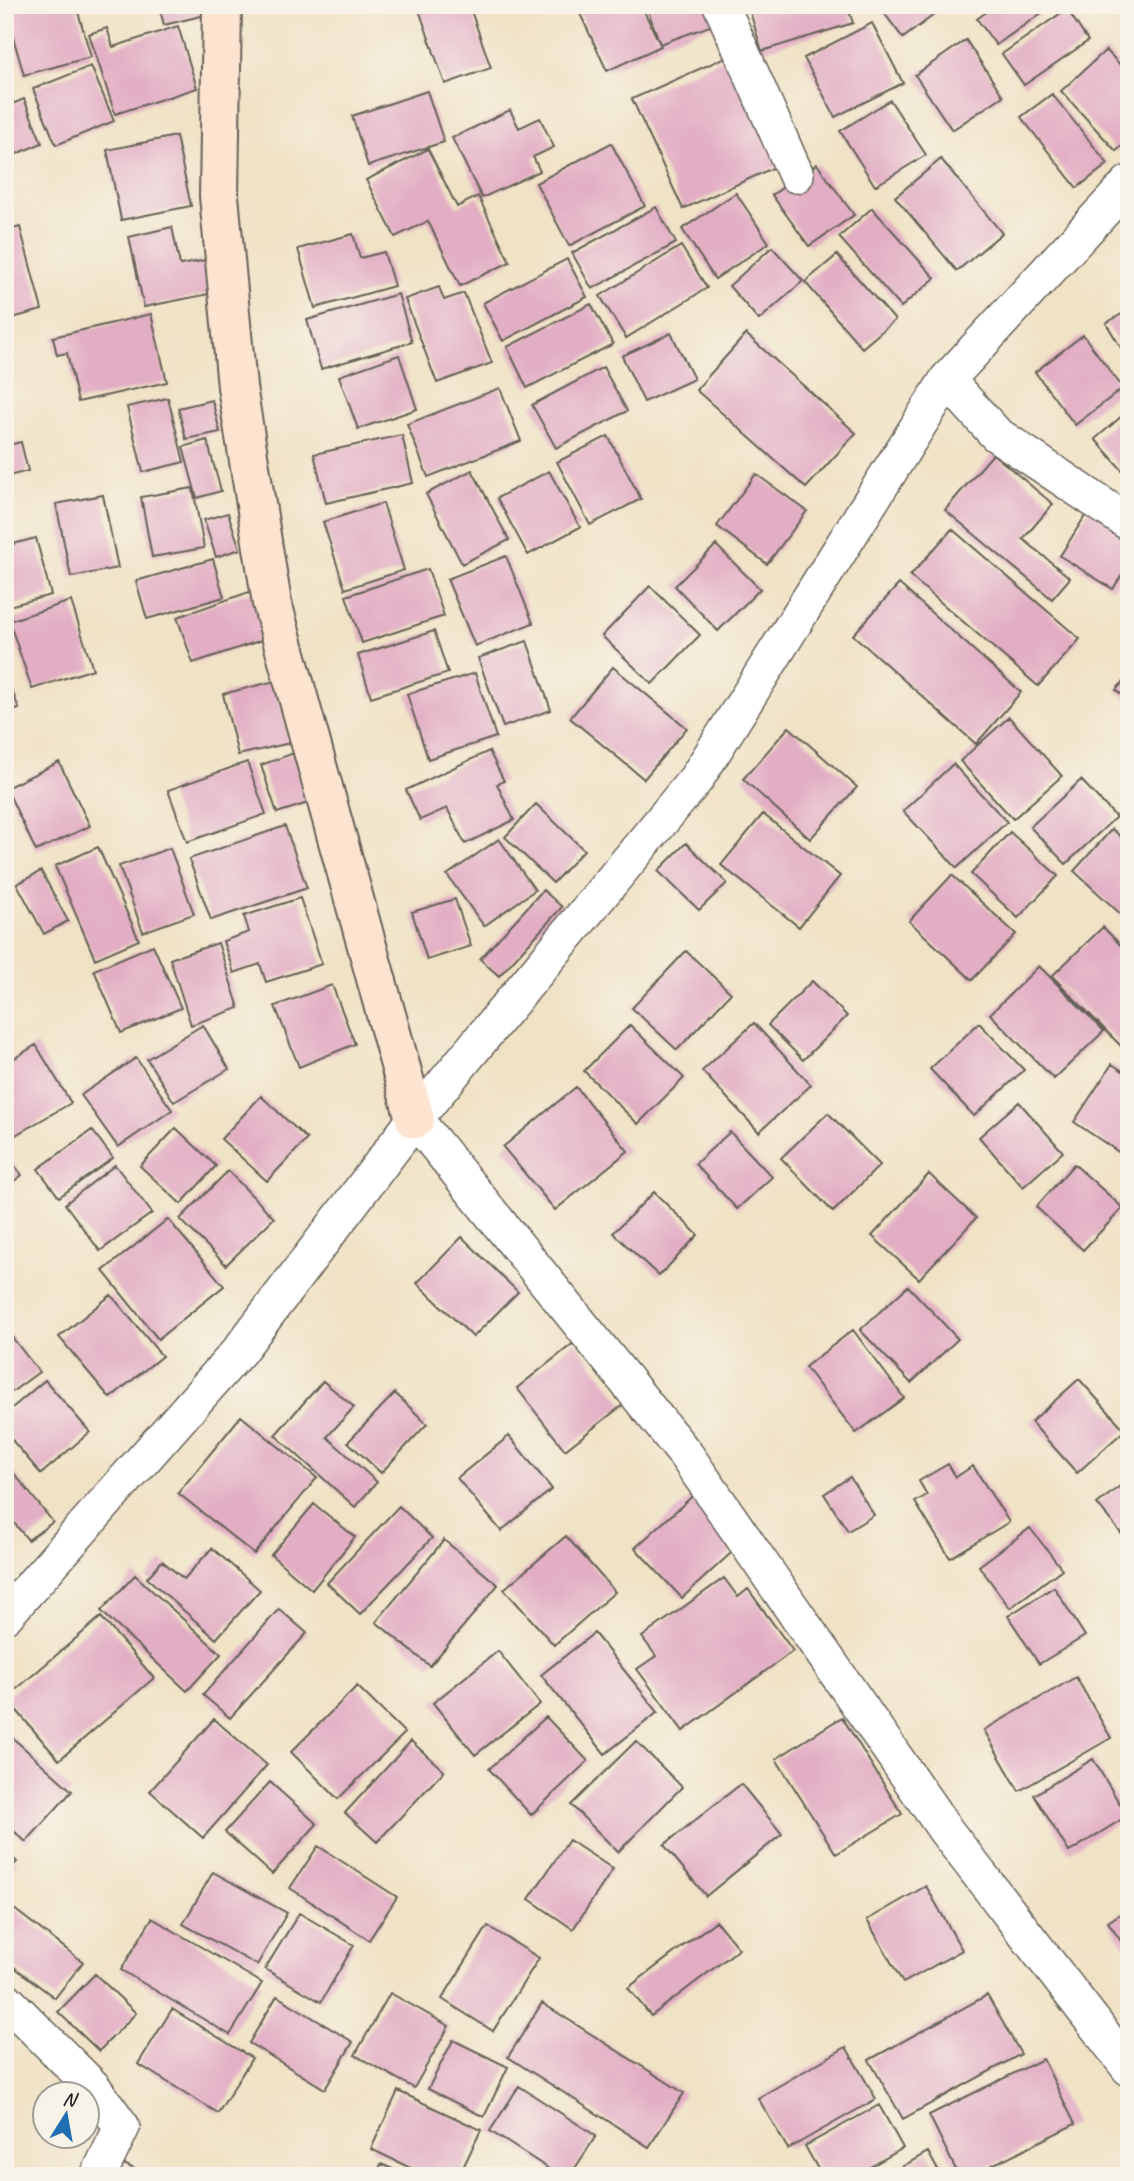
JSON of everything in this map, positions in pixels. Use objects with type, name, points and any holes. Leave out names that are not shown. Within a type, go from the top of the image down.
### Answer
[{"type":"street","points":[[222,5],[219,196],[237,387],[272,603],[415,1119],[686,1455],[946,1831],[1129,2068]]},
{"type":"street","points":[[721,5],[796,175]]},
{"type":"street","points":[[5,1616],[239,1351],[415,1119],[696,779],[947,380],[1129,183]]},
{"type":"street","points":[[947,380],[996,434],[1129,523]]},
{"type":"street","points":[[5,1999],[93,2087],[122,2127],[98,2176]]},
{"type":"building","points":[[33,5],[76,5],[91,57],[24,75],[6,13]]},
{"type":"building","points":[[177,5],[202,5],[205,15],[164,25],[160,10]]},
{"type":"building","points":[[469,5],[491,68],[445,84],[418,7]]},
{"type":"building","points":[[576,5],[641,5],[661,46],[607,71]]},
{"type":"building","points":[[646,5],[715,5],[721,22],[660,44]]},
{"type":"building","points":[[748,5],[847,5],[853,23],[762,51]]},
{"type":"building","points":[[878,5],[947,5],[903,38]]},
{"type":"building","points":[[996,5],[1053,5],[996,45],[977,19]]},
{"type":"building","points":[[1067,9],[1088,41],[1024,85],[1002,54]]},
{"type":"building","points":[[872,23],[903,83],[835,117],[804,58]]},
{"type":"building","points":[[178,26],[197,88],[115,114],[89,34],[107,28],[113,47]]},
{"type":"building","points":[[966,40],[1003,96],[952,130],[915,75]]},
{"type":"building","points":[[1106,50],[1129,74],[1129,140],[1116,151],[1061,91]]},
{"type":"building","points":[[726,57],[777,166],[683,209],[632,99]]},
{"type":"building","points":[[91,66],[114,121],[56,145],[33,89]]},
{"type":"building","points":[[427,91],[444,142],[368,166],[352,116]]},
{"type":"building","points":[[1052,94],[1108,164],[1077,188],[1021,117]]},
{"type":"building","points":[[24,99],[42,143],[5,159],[5,107]]},
{"type":"building","points":[[890,100],[926,155],[875,186],[840,131]]},
{"type":"building","points":[[510,110],[519,128],[540,118],[554,147],[533,157],[540,171],[482,198],[452,138]]},
{"type":"building","points":[[176,136],[191,206],[121,220],[107,150]]},
{"type":"building","points":[[611,143],[645,206],[569,246],[536,183]]},
{"type":"building","points":[[428,149],[457,207],[478,196],[510,262],[460,286],[428,221],[395,237],[366,180]]},
{"type":"building","points":[[941,159],[1002,233],[957,271],[895,197]]},
{"type":"building","points":[[817,164],[854,215],[809,246],[772,195]]},
{"type":"building","points":[[736,193],[769,243],[715,279],[682,229]]},
{"type":"building","points":[[656,207],[676,243],[592,289],[572,253]]},
{"type":"building","points":[[872,208],[935,278],[901,307],[839,237]]},
{"type":"building","points":[[20,227],[42,310],[5,320],[5,231]]},
{"type":"building","points":[[172,227],[180,265],[207,260],[214,293],[144,307],[129,237]]},
{"type":"building","points":[[353,234],[360,258],[384,252],[394,286],[315,308],[298,249]]},
{"type":"building","points":[[681,246],[707,288],[626,338],[600,296]]},
{"type":"building","points":[[772,247],[803,281],[759,320],[729,286]]},
{"type":"building","points":[[837,255],[895,320],[862,348],[805,282]]},
{"type":"building","points":[[567,259],[587,297],[503,341],[483,303]]},
{"type":"building","points":[[439,287],[444,300],[464,293],[492,363],[437,383],[405,299]]},
{"type":"building","points":[[398,294],[412,342],[321,369],[307,320]]},
{"type":"building","points":[[591,304],[613,344],[527,388],[507,347]]},
{"type":"building","points":[[1129,310],[1129,361],[1106,323]]},
{"type":"building","points":[[151,314],[167,382],[78,402],[67,353],[57,355],[53,337]]},
{"type":"building","points":[[671,333],[694,379],[644,402],[622,356]]},
{"type":"building","points":[[746,334],[856,433],[806,488],[696,390]]},
{"type":"building","points":[[1083,335],[1123,388],[1075,425],[1035,372]]},
{"type":"building","points":[[399,355],[417,409],[358,429],[339,376]]},
{"type":"building","points":[[603,367],[627,411],[556,448],[532,405]]},
{"type":"building","points":[[500,388],[521,441],[428,477],[407,424]]},
{"type":"building","points":[[168,398],[184,462],[143,472],[127,407]]},
{"type":"building","points":[[212,400],[220,432],[186,439],[178,408]]},
{"type":"building","points":[[1129,410],[1129,478],[1095,439]]},
{"type":"building","points":[[402,435],[413,483],[326,503],[314,454]]},
{"type":"building","points":[[608,436],[641,499],[590,525],[557,462]]},
{"type":"building","points":[[207,440],[221,491],[197,498],[183,447]]},
{"type":"building","points":[[21,442],[28,471],[5,477],[5,446]]},
{"type":"building","points":[[993,454],[1053,504],[1023,539],[1070,578],[1052,599],[945,510]]},
{"type":"building","points":[[472,470],[509,540],[462,564],[426,494]]},
{"type":"building","points":[[549,471],[580,527],[528,555],[497,498]]},
{"type":"building","points":[[756,474],[807,511],[767,564],[717,526]]},
{"type":"building","points":[[193,488],[204,548],[152,557],[141,497]]},
{"type":"building","points":[[103,495],[118,568],[71,577],[56,504]]},
{"type":"building","points":[[383,503],[404,570],[345,589],[323,522]]},
{"type":"building","points":[[1090,508],[1129,532],[1129,563],[1113,589],[1060,556]]},
{"type":"building","points":[[228,513],[240,549],[216,557],[204,520]]},
{"type":"building","points":[[952,529],[1080,639],[1038,686],[910,576]]},
{"type":"building","points":[[36,538],[51,595],[5,607],[5,546]]},
{"type":"building","points":[[716,545],[760,589],[718,631],[675,586]]},
{"type":"building","points":[[506,556],[533,623],[475,646],[447,579]]},
{"type":"building","points":[[213,559],[224,597],[147,619],[136,581]]},
{"type":"building","points":[[428,569],[444,616],[362,643],[346,596]]},
{"type":"building","points":[[899,584],[1021,692],[976,744],[853,635]]},
{"type":"building","points":[[650,586],[700,635],[652,684],[602,636]]},
{"type":"building","points":[[255,590],[271,637],[193,663],[177,617]]},
{"type":"building","points":[[71,601],[93,669],[32,689],[9,621]]},
{"type":"building","points":[[434,631],[448,673],[371,697],[358,655]]},
{"type":"building","points":[[527,641],[551,710],[503,727],[478,658]]},
{"type":"building","points":[[613,667],[687,728],[644,779],[570,718]]},
{"type":"building","points":[[5,672],[19,709],[5,714]]},
{"type":"building","points":[[475,673],[496,737],[428,759],[407,694]]},
{"type":"building","points":[[1129,675],[1129,701],[1116,690]]},
{"type":"building","points":[[275,681],[290,743],[238,755],[223,694]]},
{"type":"building","points":[[1009,717],[1062,776],[1013,819],[960,761]]},
{"type":"building","points":[[789,727],[857,787],[810,839],[743,779]]},
{"type":"building","points":[[489,751],[504,781],[497,784],[514,820],[465,844],[447,808],[420,820],[406,790]]},
{"type":"building","points":[[294,753],[311,802],[277,813],[261,765]]},
{"type":"building","points":[[59,762],[90,826],[36,851],[6,788]]},
{"type":"building","points":[[247,762],[266,814],[187,842],[168,790]]},
{"type":"building","points":[[953,764],[1007,822],[957,868],[903,811]]},
{"type":"building","points":[[1081,780],[1116,817],[1066,864],[1030,827]]},
{"type":"building","points":[[536,804],[584,850],[553,883],[505,837]]},
{"type":"building","points":[[763,814],[840,876],[799,927],[721,865]]},
{"type":"building","points":[[285,826],[307,888],[211,920],[189,859]]},
{"type":"building","points":[[1112,829],[1129,844],[1129,917],[1126,919],[1074,871]]},
{"type":"building","points":[[1010,832],[1058,876],[1018,918],[971,874]]},
{"type":"building","points":[[499,839],[535,890],[484,926],[447,875]]},
{"type":"building","points":[[686,843],[727,883],[699,910],[658,871]]},
{"type":"building","points":[[98,847],[139,940],[95,959],[55,866]]},
{"type":"building","points":[[170,848],[194,914],[143,932],[119,866]]},
{"type":"building","points":[[41,871],[68,921],[44,934],[17,884]]},
{"type":"building","points":[[952,875],[1016,934],[972,980],[909,921]]},
{"type":"building","points":[[543,890],[562,907],[499,976],[480,959]]},
{"type":"building","points":[[300,898],[322,964],[266,982],[260,964],[234,973],[223,941],[249,932],[244,916]]},
{"type":"building","points":[[455,899],[471,946],[427,960],[412,912]]},
{"type":"building","points":[[1103,927],[1129,954],[1129,1044],[1124,1049],[1052,976]]},
{"type":"building","points":[[218,943],[239,1008],[191,1025],[170,959]]},
{"type":"building","points":[[153,945],[181,1008],[121,1033],[94,970]]},
{"type":"building","points":[[686,951],[731,993],[677,1050],[632,1008]]},
{"type":"building","points":[[1039,966],[1104,1031],[1054,1079],[990,1014]]},
{"type":"building","points":[[812,981],[847,1016],[803,1060],[768,1025]]},
{"type":"building","points":[[332,985],[355,1044],[299,1067],[275,1006]]},
{"type":"building","points":[[754,1023],[811,1085],[759,1132],[702,1071]]},
{"type":"building","points":[[979,1023],[1024,1070],[974,1116],[930,1069]]},
{"type":"building","points":[[203,1025],[229,1069],[174,1102],[147,1059]]},
{"type":"building","points":[[630,1025],[684,1078],[638,1124],[584,1071]]},
{"type":"building","points":[[36,1045],[71,1103],[5,1141],[5,1064]]},
{"type":"building","points":[[136,1058],[172,1110],[118,1147],[81,1095]]},
{"type":"building","points":[[1112,1064],[1129,1075],[1129,1159],[1074,1122]]},
{"type":"building","points":[[576,1087],[628,1151],[555,1210],[503,1147]]},
{"type":"building","points":[[261,1096],[307,1139],[267,1181],[221,1139]]},
{"type":"building","points":[[1019,1102],[1063,1152],[1023,1187],[979,1137]]},
{"type":"building","points":[[828,1113],[880,1165],[833,1212],[781,1158]]},
{"type":"building","points":[[176,1128],[216,1166],[181,1204],[140,1166]]},
{"type":"building","points":[[92,1130],[113,1158],[59,1197],[38,1169]]},
{"type":"building","points":[[730,1132],[772,1177],[737,1209],[695,1164]]},
{"type":"building","points":[[5,1153],[22,1175],[5,1188]]},
{"type":"building","points":[[1074,1164],[1123,1208],[1083,1250],[1036,1207]]},
{"type":"building","points":[[115,1165],[152,1213],[100,1251],[65,1204]]},
{"type":"building","points":[[228,1171],[274,1218],[226,1265],[180,1219]]},
{"type":"building","points":[[929,1174],[976,1218],[919,1279],[872,1236]]},
{"type":"building","points":[[654,1192],[698,1235],[659,1276],[613,1233]]},
{"type":"building","points":[[168,1219],[224,1286],[158,1339],[103,1271]]},
{"type":"building","points":[[462,1237],[518,1292],[473,1337],[417,1283]]},
{"type":"building","points":[[908,1286],[958,1339],[911,1383],[860,1330]]},
{"type":"building","points":[[111,1295],[162,1356],[110,1398],[59,1337]]},
{"type":"building","points":[[5,1328],[39,1372],[5,1397]]},
{"type":"building","points":[[853,1330],[904,1398],[856,1433],[805,1367]]},
{"type":"building","points":[[575,1342],[624,1404],[565,1450],[517,1388]]},
{"type":"building","points":[[1079,1379],[1125,1430],[1077,1473],[1031,1422]]},
{"type":"building","points":[[45,1380],[90,1432],[41,1474],[5,1432],[5,1414]]},
{"type":"building","points":[[323,1381],[354,1407],[327,1437],[377,1482],[355,1507],[275,1435]]},
{"type":"building","points":[[395,1393],[427,1424],[381,1473],[348,1442]]},
{"type":"building","points":[[241,1416],[317,1478],[254,1554],[178,1493]]},
{"type":"building","points":[[509,1436],[552,1489],[501,1531],[457,1478]]},
{"type":"building","points":[[5,1462],[53,1522],[28,1540],[5,1512]]},
{"type":"building","points":[[948,1464],[956,1477],[973,1466],[1009,1522],[950,1558],[915,1502],[927,1495],[919,1481]]},
{"type":"building","points":[[850,1477],[874,1515],[848,1531],[824,1494]]},
{"type":"building","points":[[1129,1479],[1129,1543],[1097,1504]]},
{"type":"building","points":[[697,1492],[743,1542],[682,1598],[635,1548]]},
{"type":"building","points":[[314,1504],[355,1537],[312,1590],[271,1555]]},
{"type":"building","points":[[399,1506],[432,1538],[360,1614],[327,1583]]},
{"type":"building","points":[[1030,1528],[1062,1569],[1010,1608],[979,1566]]},
{"type":"building","points":[[566,1536],[615,1592],[554,1645],[504,1589]]},
{"type":"building","points":[[444,1540],[498,1585],[430,1666],[376,1622]]},
{"type":"building","points":[[212,1548],[260,1590],[216,1639],[147,1578],[162,1561],[184,1579]]},
{"type":"building","points":[[135,1575],[221,1654],[187,1691],[101,1611]]},
{"type":"building","points":[[724,1578],[738,1597],[748,1589],[793,1651],[683,1731],[637,1669],[656,1656],[642,1637]]},
{"type":"building","points":[[1054,1587],[1085,1636],[1039,1664],[1008,1616]]},
{"type":"building","points":[[279,1609],[307,1633],[230,1718],[203,1695]]},
{"type":"building","points":[[101,1617],[154,1678],[59,1760],[6,1698]]},
{"type":"building","points":[[594,1633],[658,1712],[605,1754],[541,1675]]},
{"type":"building","points":[[498,1651],[540,1704],[475,1755],[433,1703]]},
{"type":"building","points":[[1076,1677],[1111,1738],[1019,1791],[984,1730]]},
{"type":"building","points":[[357,1686],[405,1733],[338,1799],[291,1752]]},
{"type":"building","points":[[546,1717],[588,1761],[531,1815],[489,1769]]},
{"type":"building","points":[[842,1717],[902,1814],[836,1854],[776,1759]]},
{"type":"building","points":[[214,1719],[267,1765],[203,1838],[150,1791]]},
{"type":"building","points":[[5,1731],[72,1791],[26,1842],[5,1823]]},
{"type":"building","points":[[411,1741],[444,1771],[377,1842],[345,1813]]},
{"type":"building","points":[[636,1741],[682,1787],[618,1852],[571,1805]]},
{"type":"building","points":[[1093,1759],[1127,1816],[1069,1852],[1034,1795]]},
{"type":"building","points":[[270,1782],[317,1824],[272,1874],[225,1832]]},
{"type":"building","points":[[741,1784],[782,1834],[706,1896],[664,1845]]},
{"type":"building","points":[[569,1840],[613,1869],[573,1929],[529,1899]]},
{"type":"building","points":[[318,1846],[397,1897],[369,1940],[290,1888]]},
{"type":"building","points":[[5,1850],[17,1862],[5,1873]]},
{"type":"building","points":[[213,1872],[287,1913],[257,1965],[183,1924]]},
{"type":"building","points":[[926,1886],[962,1950],[903,1983],[867,1920]]},
{"type":"building","points":[[5,1902],[83,1962],[55,1998],[5,1960]]},
{"type":"building","points":[[1129,1908],[1129,1953],[1108,1922]]},
{"type":"building","points":[[299,1913],[354,1945],[321,2002],[265,1969]]},
{"type":"building","points":[[152,1918],[262,1983],[230,2035],[121,1970]]},
{"type":"building","points":[[716,1921],[739,1949],[651,2016],[628,1988]]},
{"type":"building","points":[[488,1926],[539,1958],[493,2031],[442,1999]]},
{"type":"building","points":[[95,1974],[136,2013],[99,2051],[58,2012]]},
{"type":"building","points":[[390,1993],[449,2026],[414,2088],[355,2055]]},
{"type":"building","points":[[987,1995],[1021,2054],[903,2119],[869,2060]]},
{"type":"building","points":[[277,1996],[353,2042],[325,2089],[249,2043]]},
{"type":"building","points":[[542,2003],[684,2093],[649,2147],[508,2057]]},
{"type":"building","points":[[172,2009],[252,2058],[218,2113],[138,2064]]},
{"type":"building","points":[[453,2040],[508,2067],[484,2117],[428,2089]]},
{"type":"building","points":[[846,2047],[876,2099],[788,2149],[758,2098]]},
{"type":"building","points":[[1043,2059],[1075,2124],[970,2176],[959,2176],[929,2115]]},
{"type":"building","points":[[519,2086],[596,2136],[570,2176],[560,2176],[490,2131]]},
{"type":"building","points":[[398,2091],[481,2130],[459,2176],[427,2176],[371,2149]]},
{"type":"building","points":[[879,2105],[903,2148],[854,2176],[822,2176],[805,2146]]},
{"type":"building","points":[[928,2152],[941,2176],[886,2176]]},
{"type":"building","points":[[122,2163],[149,2176],[116,2176]]},
{"type":"building","points":[[381,2164],[409,2176],[376,2176]]}]
